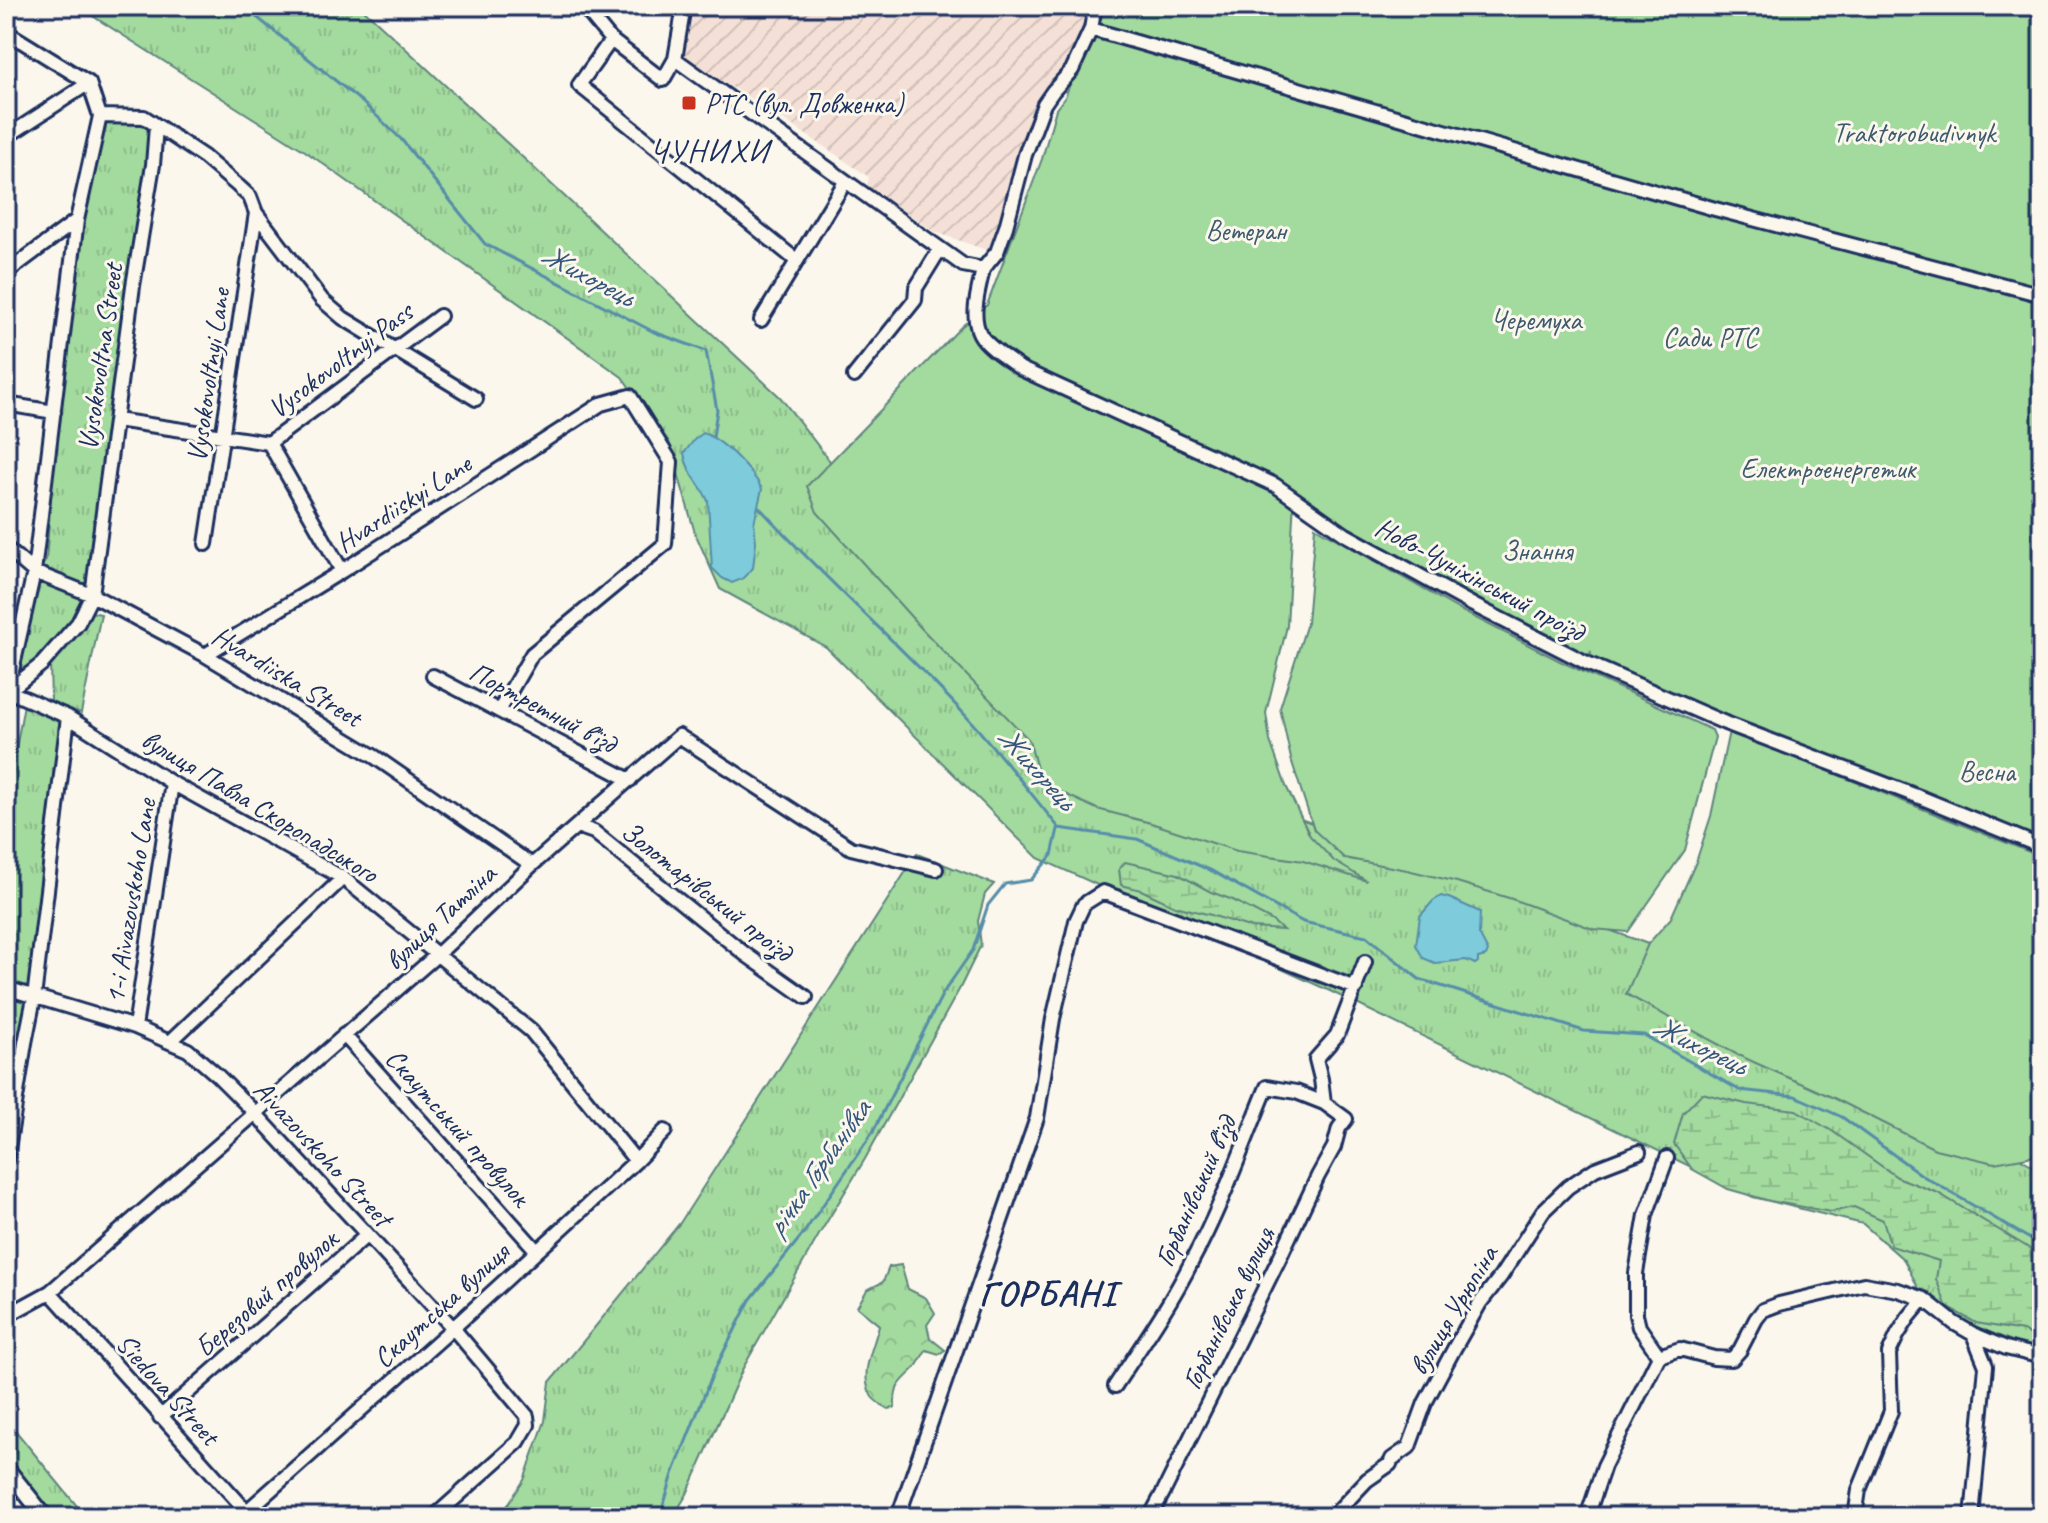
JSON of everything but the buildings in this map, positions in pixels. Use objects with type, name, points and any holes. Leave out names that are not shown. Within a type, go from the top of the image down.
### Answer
[{"type":"main road","points":[[6,1468],[45,1517]]},
{"type":"street","points":[[583,6],[611,40],[663,80],[675,59],[684,6]]},
{"type":"street","points":[[675,59],[963,265],[983,269],[997,252],[1025,155],[1044,104],[1072,70],[1091,29],[1095,6]]},
{"type":"street","points":[[1091,29],[1715,209],[2042,295]]},
{"type":"street","points":[[13,36],[89,83],[100,116],[144,117],[204,157],[250,197],[256,213],[322,300],[343,318],[476,399]]},
{"type":"street","points":[[611,40],[579,85],[796,260]]},
{"type":"street","points":[[6,137],[89,83]]},
{"type":"street","name":"Vysokovoltna Street","points":[[7,693],[34,572],[77,220],[100,116]]},
{"type":"street","name":"Vysokovoltna Street","points":[[92,595],[156,126]]},
{"type":"street","points":[[761,320],[845,182]]},
{"type":"street","name":"Vysokovoltnyi Lane","points":[[206,544],[256,213]]},
{"type":"street","points":[[6,273],[77,220]]},
{"type":"street","points":[[854,376],[915,300],[916,288],[940,249]]},
{"type":"street","name":"Ново-Чуніхінський проїзд","points":[[983,269],[975,313],[980,334],[1021,369],[1275,485],[1346,535],[1587,663],[1725,723],[2042,847]]},
{"type":"street","name":"Vysokovoltnyi Pass","points":[[269,443],[440,316]]},
{"type":"street","name":"Hvardiiskyi Lane","points":[[205,655],[601,404],[630,396],[671,462],[665,544],[532,654],[499,711]]},
{"type":"street","points":[[6,404],[54,412]]},
{"type":"street","points":[[116,420],[269,443],[342,571]]},
{"type":"street","name":"Hvardiiska Street","points":[[6,548],[34,572],[92,595],[205,655],[375,757],[532,865]]},
{"type":"street","points":[[7,693],[42,664],[78,623],[92,595]]},
{"type":"street","name":"Портретний в'їзд","points":[[433,676],[630,780]]},
{"type":"street","name":"вулиця Павла Скоропадського","points":[[7,693],[68,717],[172,783],[343,878],[531,1031],[636,1161]]},
{"type":"street","points":[[6,1161],[34,998],[68,717]]},
{"type":"street","name":"вулиця Татліна","points":[[6,1316],[50,1292],[438,954],[532,865],[679,736],[851,848],[936,869]]},
{"type":"street","name":"1-i Aivazovskoho Lane","points":[[135,1027],[172,783]]},
{"type":"street","name":"Золотарівський проїзд","points":[[577,826],[594,832],[745,954],[806,997]]},
{"type":"street","points":[[171,1041],[343,878]]},
{"type":"street","points":[[898,1517],[1037,1118],[1053,1019],[1076,921],[1084,904],[1103,892],[1356,988]]},
{"type":"street","points":[[1324,1103],[1316,1059],[1337,1035],[1365,962]]},
{"type":"street","name":"Aivazovskoho Street","points":[[6,988],[135,1027],[188,1050],[255,1113],[453,1328],[527,1416],[528,1425],[518,1442],[434,1517]]},
{"type":"street","name":"Скаутський провулок","points":[[344,1035],[537,1251]]},
{"type":"street","name":"Горбанівський в'їзд","points":[[1115,1386],[1165,1310],[1193,1260],[1217,1210],[1267,1087],[1296,1092],[1324,1103],[1346,1119]]},
{"type":"street","name":"Горбанівська вулиця","points":[[1150,1517],[1346,1119]]},
{"type":"street","name":"Скаутська вулиця","points":[[249,1514],[636,1161],[665,1131]]},
{"type":"street","name":"вулиця Урюпіна","points":[[1332,1517],[1367,1480],[1409,1447],[1425,1403],[1461,1336],[1543,1211],[1568,1187],[1595,1169],[1639,1152]]},
{"type":"street","points":[[1659,1356],[1639,1327],[1636,1273],[1646,1215],[1667,1158]]},
{"type":"street","name":"Березовий провулок","points":[[160,1417],[366,1236]]},
{"type":"street","points":[[1587,1517],[1604,1466],[1659,1356],[1680,1349],[1714,1358],[1732,1359],[1763,1310],[1779,1304],[1864,1284],[1898,1290],[1924,1299],[1973,1334],[2006,1348],[2042,1357]]},
{"type":"street","name":"Siedova Street","points":[[50,1292],[249,1514]]},
{"type":"street","points":[[1855,1517],[1859,1490],[1891,1411],[1889,1353],[1903,1325],[1924,1299]]},
{"type":"street","points":[[1972,1517],[1986,1366],[1973,1334]]},
{"type":"shaded area","points":[[689,6],[1093,6],[1088,29],[1070,68],[1052,86],[992,252],[935,232],[867,186],[869,177],[762,105],[681,57]]},
{"type":"green space","points":[[77,6],[360,6],[780,397],[1022,708],[1159,768],[1648,944],[2042,1171],[2042,1353],[1964,1322],[1919,1289],[1904,1260],[1863,1224],[1753,1197],[1330,991],[1038,858],[826,647],[720,589],[695,533],[669,442],[622,377],[305,151]]},
{"type":"green space","name":"Сади РТС","points":[[1096,6],[2042,6],[2042,849],[1920,806],[1922,799],[1589,663],[1591,651],[1587,663],[1294,499],[1287,626],[1266,713],[1270,741],[1286,786],[1310,836],[1334,861],[1367,881],[1303,861],[1237,851],[1097,809],[1041,783],[1029,740],[922,629],[817,512],[807,486],[961,327],[987,305],[1042,159],[1056,109],[1065,97],[1091,29]]},
{"type":"green space","points":[[111,118],[135,119],[152,129],[88,596],[75,620],[36,663],[19,670],[40,569],[46,560],[58,411],[81,227],[100,128]]},
{"type":"green space","points":[[1315,527],[1460,610],[1564,663],[1712,730],[1715,737],[1685,850],[1628,932],[1593,929],[1457,882],[1344,858],[1314,830],[1291,759],[1280,708],[1307,623]]},
{"type":"green space","points":[[91,612],[101,614],[81,713],[51,702],[50,663]]},
{"type":"green space","points":[[24,704],[58,718],[63,727],[30,989],[6,979],[6,806]]},
{"type":"green space","points":[[1729,731],[2042,857],[2042,1150],[2028,1157],[1994,1163],[1935,1149],[1836,1099],[1738,1055],[1626,994],[1648,944],[1671,918],[1696,862],[1711,816]]},
{"type":"green space","points":[[917,854],[994,884],[985,894],[978,921],[981,945],[865,1159],[743,1368],[687,1494],[673,1517],[500,1517],[524,1480],[545,1421],[550,1382],[680,1223]]},
{"type":"green space","points":[[1125,862],[1178,874],[1271,920],[1283,930],[1252,928],[1175,906],[1141,890],[1121,885],[1119,869]]},
{"type":"green space","points":[[6,993],[29,1002],[6,1144]]},
{"type":"green space","points":[[1702,1093],[1746,1104],[1796,1110],[1832,1131],[1897,1177],[1938,1193],[2042,1256],[2042,1342],[2023,1331],[1976,1323],[1947,1307],[1936,1279],[1939,1261],[1891,1246],[1883,1220],[1854,1207],[1831,1212],[1770,1201],[1728,1189],[1692,1169],[1674,1144],[1683,1113]]},
{"type":"green space","points":[[901,1265],[908,1289],[926,1298],[935,1313],[927,1325],[930,1338],[945,1350],[939,1354],[926,1350],[899,1385],[895,1408],[888,1409],[872,1397],[866,1379],[879,1325],[857,1307],[867,1290],[883,1282],[889,1267]]},
{"type":"green space","points":[[6,1419],[86,1517],[54,1517],[6,1456]]},
{"type":"water","points":[[703,433],[736,456],[762,489],[754,523],[756,542],[753,568],[742,579],[732,583],[712,568],[708,501],[688,467],[684,453]]},
{"type":"water","points":[[1441,896],[1480,912],[1479,934],[1488,951],[1475,964],[1466,960],[1435,963],[1423,958],[1416,945],[1420,916]]},
{"type":"waterway","name":"Жихорець","points":[[241,6],[362,102],[401,139],[485,244],[654,332],[706,351],[717,410],[713,437]]},
{"type":"waterway","name":"Жихорець","points":[[759,507],[965,715],[1059,828],[1137,839],[1212,871],[1303,922],[1366,936],[1419,979],[1584,1031],[1644,1035],[1739,1090],[1795,1096],[1842,1117],[1923,1176],[2042,1246]]},
{"type":"waterway","name":"річка Горбанівка","points":[[660,1517],[673,1474],[713,1373],[750,1300],[803,1234],[873,1132],[943,993],[973,950],[988,905],[1005,884],[1031,880],[1052,855],[1058,829]]},
{"type":"place","name":"РТС (вул. Довженка)","points":[[689,103]]},
{"type":"district","name":"ЧУНИХИ","points":[[710,150]]},
{"type":"district","name":"ГОРБАНІ","points":[[1048,1293]]},
{"type":"park label","name":"Traktorobudivnyk","points":[[1914,132]]},
{"type":"park label","name":"Ветеран","points":[[1246,230]]},
{"type":"park label","name":"Черемуха","points":[[1536,319]]},
{"type":"park label","name":"Електроенергетик","points":[[1828,468]]},
{"type":"park label","name":"Знання","points":[[1537,550]]},
{"type":"park label","name":"Весна","points":[[1987,771]]}]
